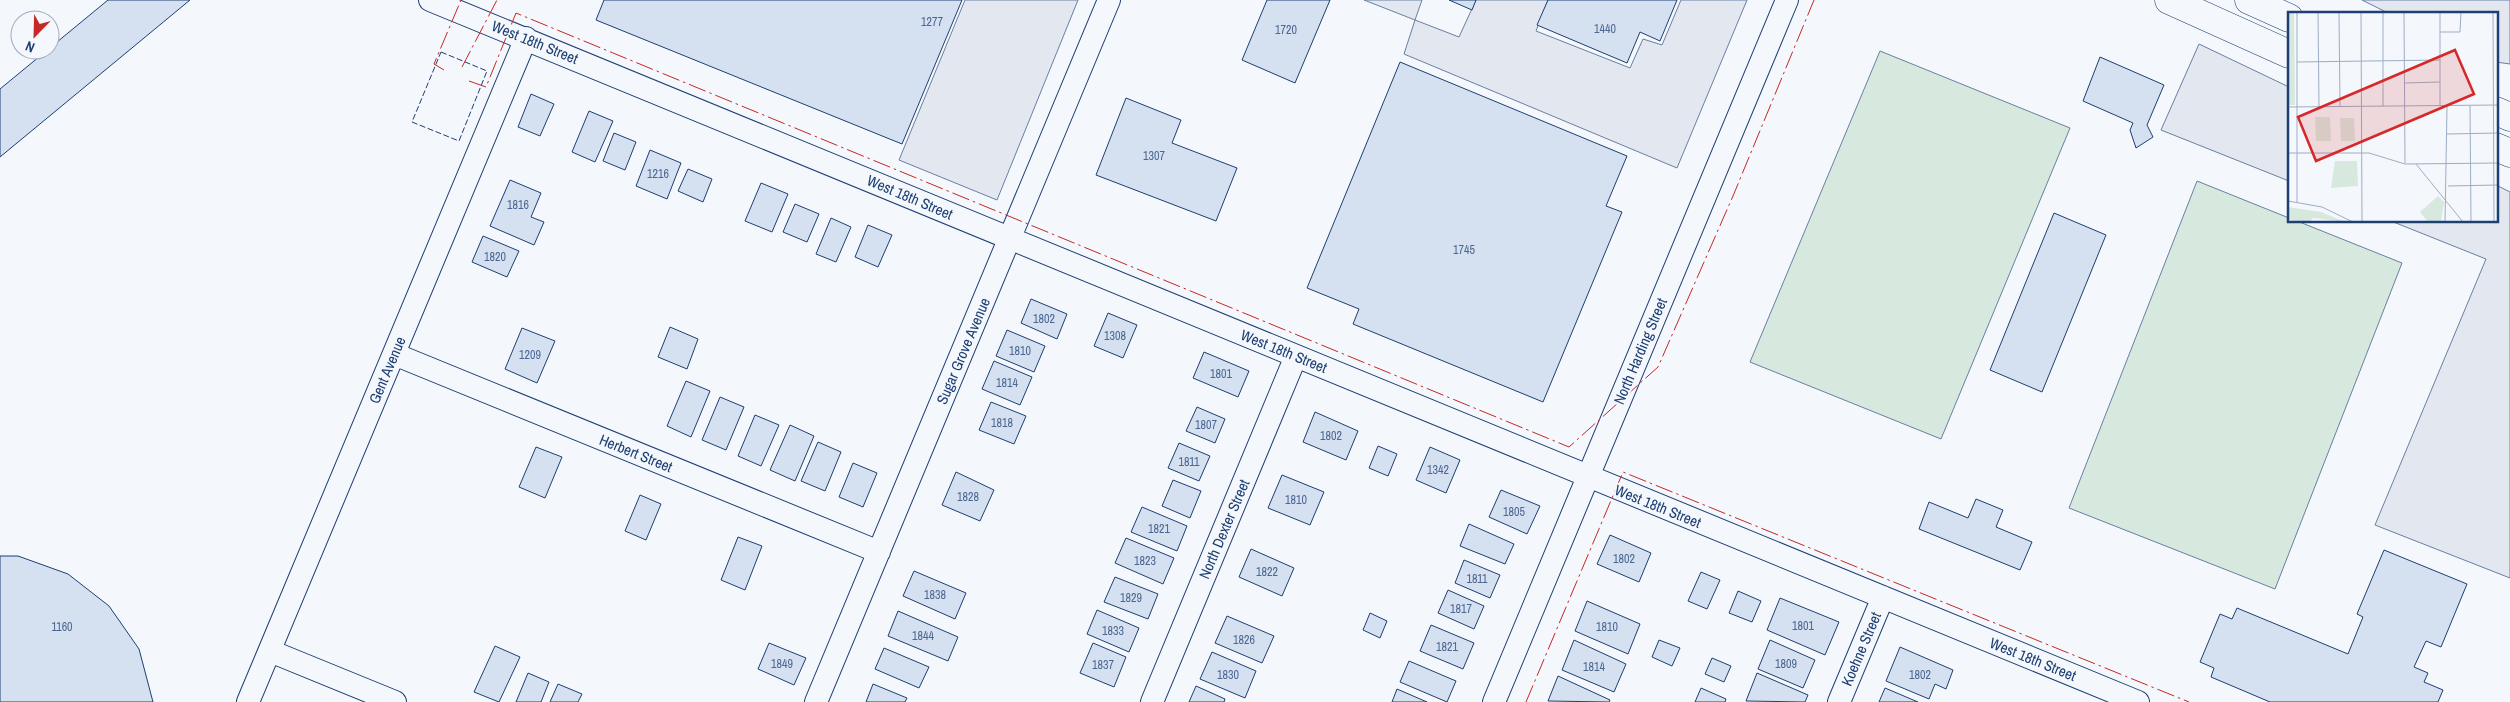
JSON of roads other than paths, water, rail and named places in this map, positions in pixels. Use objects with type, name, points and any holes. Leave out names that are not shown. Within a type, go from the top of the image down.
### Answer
[{"type":"main road","points":[[2169,0],[2288,54]]},
{"type":"main road","points":[[2249,0],[2288,18]]},
{"type":"main road","points":[[2498,112],[2510,117]]},
{"type":"main road","points":[[2498,148],[2510,153]]},
{"type":"street","name":"West 18th Street","points":[[432,0],[2138,702]]},
{"type":"street","name":"Sugar Grove Avenue","points":[[816,702],[1109,0]]},
{"type":"street","name":"North Harding Street","points":[[1494,702],[1787,0]]},
{"type":"street","name":"Gent Avenue","points":[[248,702],[526,38]]},
{"type":"street","name":"Herbert Street","points":[[394,354],[879,552]]},
{"type":"street","name":"North Dexter Street","points":[[1152,702],[1296,356]]},
{"type":"street","name":"Koehne Street","points":[[1839,702],[1883,597]]},
{"type":"street","points":[[270,651],[396,702]]}]
